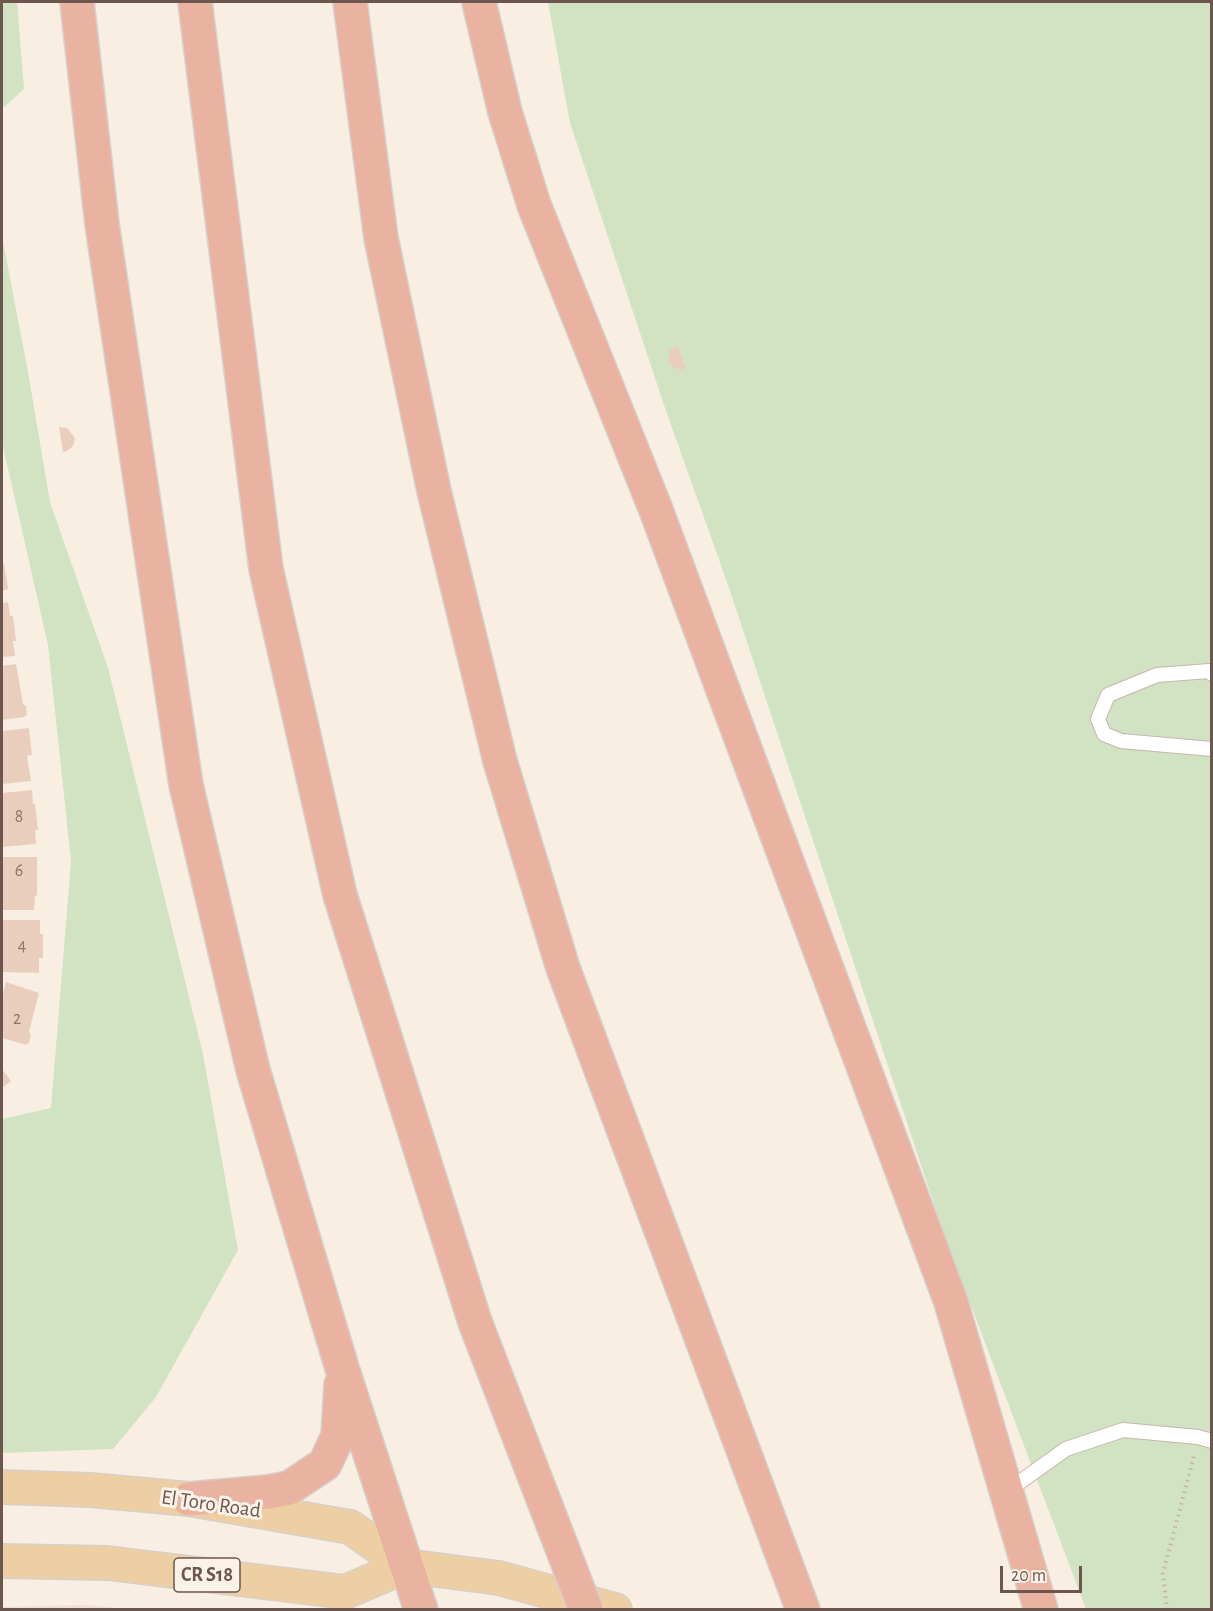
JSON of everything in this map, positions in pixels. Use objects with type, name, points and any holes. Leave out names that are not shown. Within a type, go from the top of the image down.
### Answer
[{"type":"highway","points":[[77,2],[102,224],[186,785],[253,1070],[342,1368],[421,1610]]},
{"type":"highway","points":[[195,2],[266,569],[340,895],[475,1322],[586,1610]]},
{"type":"highway","points":[[350,2],[381,238],[434,491],[500,761],[563,968],[803,1610]]},
{"type":"highway","points":[[479,2],[505,112],[534,205],[660,521],[951,1302],[1041,1610]]},
{"type":"highway","points":[[189,1498],[268,1492],[289,1488],[325,1464],[338,1436],[342,1368]]},
{"type":"main road","name":"El Toro Road","points":[[2,1487],[90,1490],[189,1498],[350,1527],[406,1566],[499,1578],[615,1610]]},
{"type":"main road","name":"CR S18","points":[[2,1561],[108,1563],[345,1592],[406,1566]]},
{"type":"lane","points":[[1212,674],[1209,671],[1157,675],[1108,696],[1098,719],[1104,734],[1121,741],[1212,749]]},
{"type":"lane","points":[[1006,1492],[1066,1449],[1123,1430],[1205,1439]]},
{"type":"path","points":[[1167,1610],[1163,1573],[1180,1504],[1205,1439]]},
{"type":"shaded area","points":[[86,1605],[129,1609],[2,1609],[2,1607]]},
{"type":"green space","points":[[2,2],[17,2],[24,89],[2,109]]},
{"type":"green space","points":[[548,2],[1211,2],[1211,1609],[1086,1609],[945,1237],[727,582],[666,411],[570,123]]},
{"type":"green space","points":[[2,236],[50,502],[108,668],[203,1054],[238,1250],[156,1397],[113,1449],[2,1453],[2,1119],[51,1108],[71,861],[48,645],[2,442]]},
{"type":"building","points":[[677,345],[686,368],[682,370],[674,368],[668,362],[670,350]]},
{"type":"building","points":[[59,427],[67,428],[75,438],[73,446],[63,452]]},
{"type":"building","points":[[2,563],[4,563],[8,589],[2,591]]},
{"type":"building","points":[[8,602],[10,616],[13,616],[15,656],[2,657],[2,603]]},
{"type":"building","points":[[16,664],[27,714],[24,717],[2,720],[2,666]]},
{"type":"building","points":[[29,728],[32,755],[27,756],[31,781],[2,784],[2,731]]},
{"type":"building","points":[[32,790],[38,830],[35,830],[36,844],[2,847],[2,793]]},
{"type":"building","points":[[2,857],[37,857],[37,895],[34,910],[2,910]]},
{"type":"building","points":[[2,920],[40,920],[40,934],[43,934],[43,958],[39,958],[39,973],[2,972]]},
{"type":"building","points":[[6,982],[39,993],[29,1032],[31,1034],[29,1043],[26,1045],[2,1038],[2,998]]},
{"type":"building","points":[[2,1069],[11,1081],[2,1088]]}]
